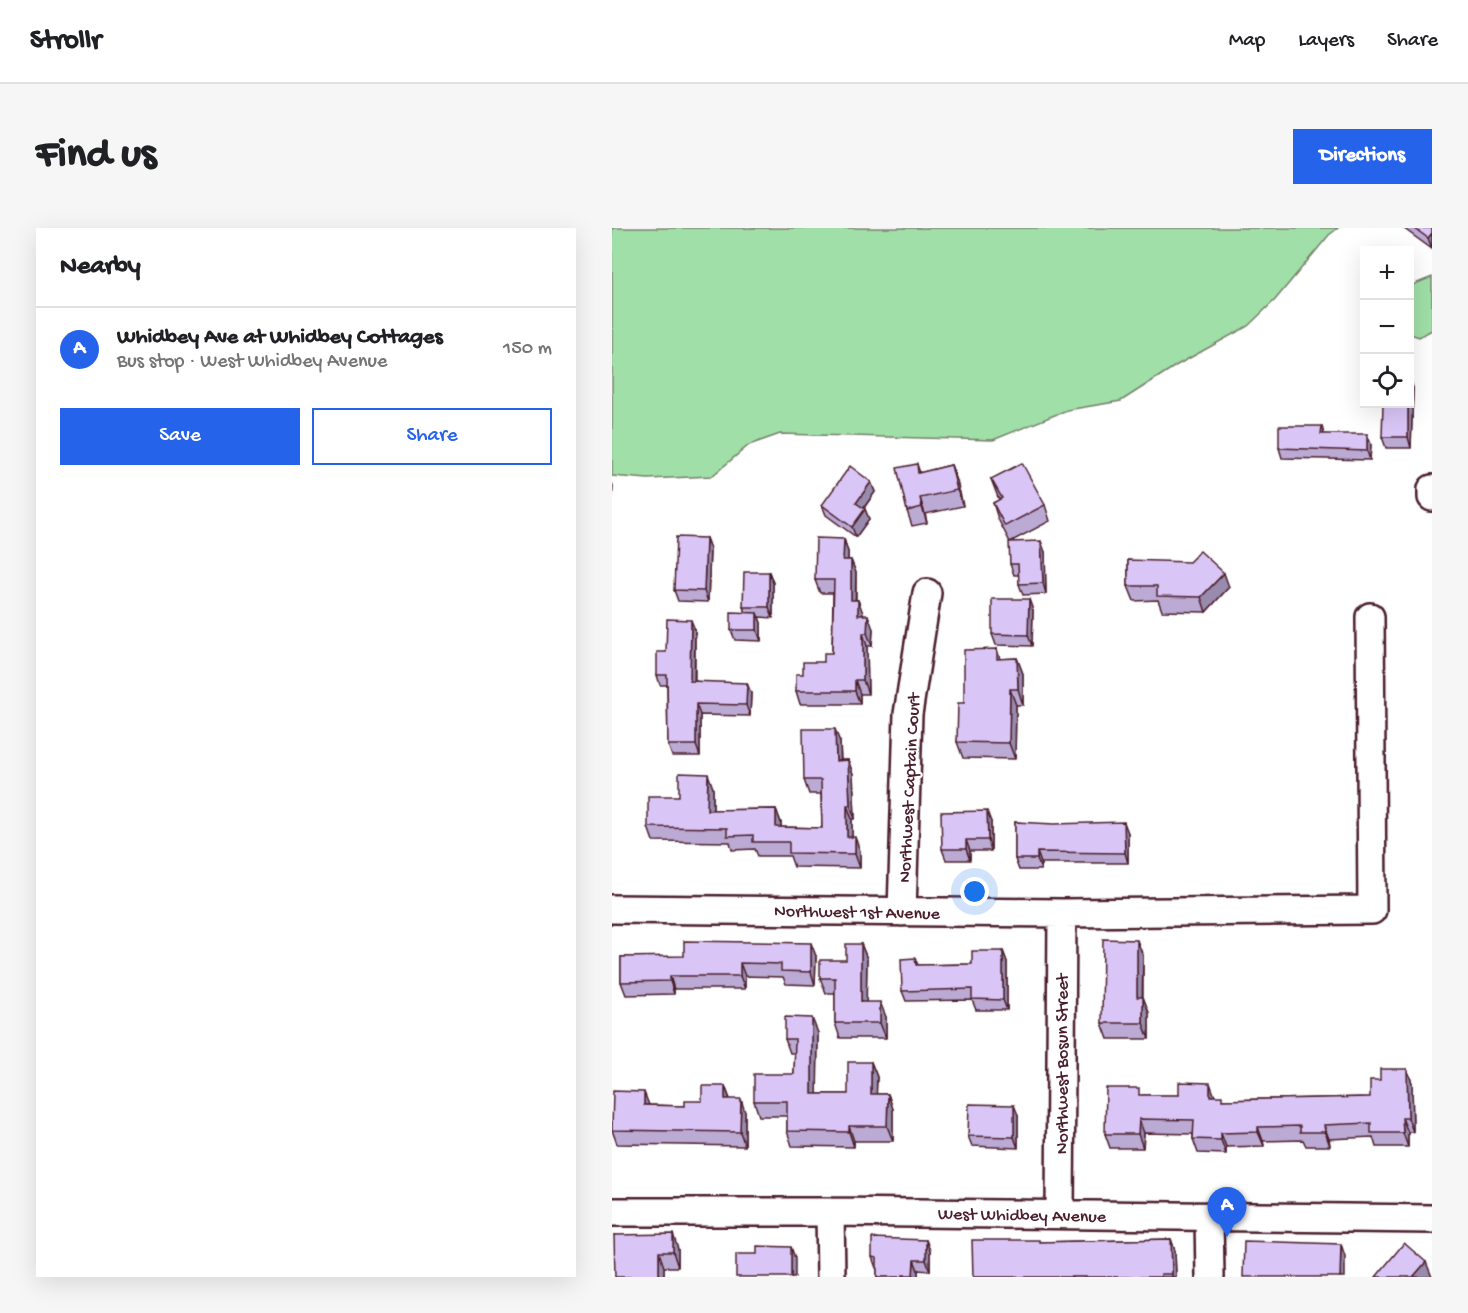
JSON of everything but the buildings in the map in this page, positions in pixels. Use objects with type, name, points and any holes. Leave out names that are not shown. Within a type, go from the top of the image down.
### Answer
[{"type":"street","points":[[1432,489],[1432,497]]},
{"type":"street","name":"Northwest Captain Court","points":[[902,912],[908,714],[927,593]]},
{"type":"street","name":"Northwest 1st Avenue","points":[[612,909],[1062,913],[1372,910],[1370,617]]},
{"type":"street","name":"Northwest Bosun Street","points":[[1060,1214],[1062,913]]},
{"type":"street","name":"West Whidbey Avenue","points":[[612,1212],[830,1212],[1432,1219]]},
{"type":"street","points":[[830,1212],[831,1277]]},
{"type":"street","points":[[1209,1216],[1210,1277]]},
{"type":"green space","points":[[612,228],[1338,228],[1329,235],[1275,300],[1248,326],[1177,365],[1121,401],[1067,410],[993,440],[780,434],[749,445],[712,476],[648,479],[612,476]]},
{"type":"green space","points":[[1432,277],[1432,330],[1419,337],[1414,335],[1414,284]]},
{"type":"place","name":"Whidbey Ave at Whidbey Cottages","points":[[1227,1237]]}]
